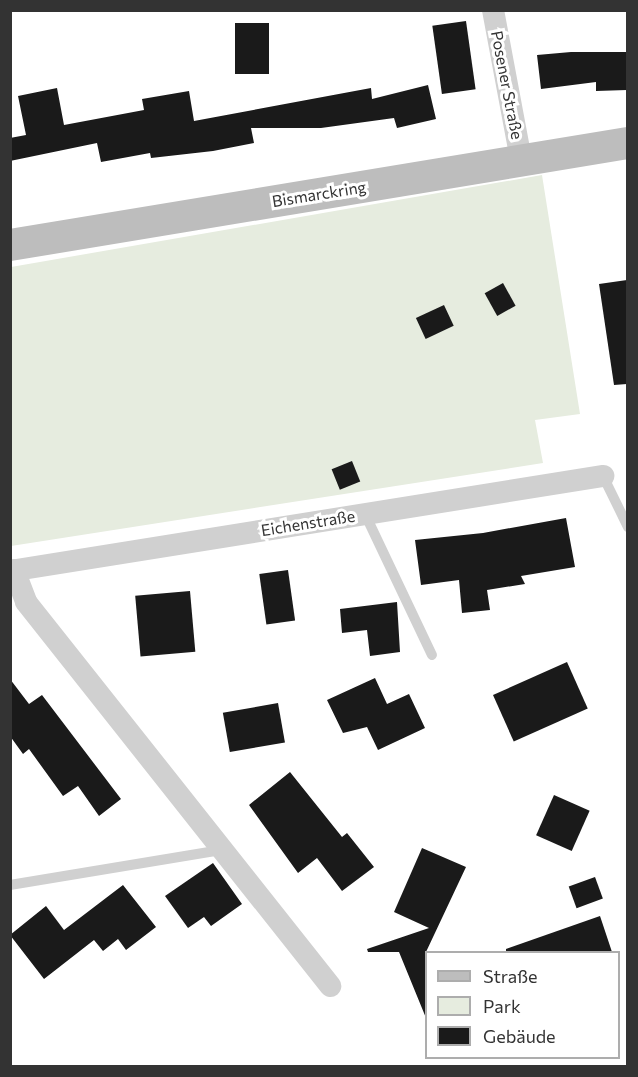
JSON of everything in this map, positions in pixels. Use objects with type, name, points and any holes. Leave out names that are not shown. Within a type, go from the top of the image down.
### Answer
[{"type":"street","name":"Posener Straße","points":[[493,10],[521,160]]},
{"type":"street","name":"Bismarckring","points":[[10,245],[627,143]]},
{"type":"street","name":"Eichenstraße","points":[[330,986],[26,602],[12,571],[603,476]]},
{"type":"lane","points":[[603,476],[627,526]]},
{"type":"lane","points":[[364,514],[432,655]]},
{"type":"lane","points":[[10,885],[221,850]]},
{"type":"green space","points":[[542,175],[580,414],[535,420],[543,463],[11,546],[11,267]]},
{"type":"building","points":[[466,21],[476,89],[442,94],[432,26]]},
{"type":"building","points":[[235,23],[269,23],[269,74],[235,74]]},
{"type":"building","points":[[571,52],[627,52],[627,90],[596,91],[596,82],[541,89],[537,55]]},
{"type":"building","points":[[428,85],[436,119],[397,128],[394,118],[321,128],[251,128],[254,143],[213,151],[151,158],[150,153],[101,162],[97,143],[10,161],[10,138],[26,135],[18,96],[57,88],[64,125],[144,110],[142,99],[189,91],[194,121],[371,88],[372,99]]},
{"type":"building","points":[[627,280],[627,384],[614,385],[599,284]]},
{"type":"building","points":[[503,283],[516,306],[497,316],[485,293]]},
{"type":"building","points":[[444,305],[454,326],[426,339],[416,318]]},
{"type":"building","points":[[352,461],[360,481],[340,490],[332,469]]},
{"type":"building","points":[[566,518],[575,567],[521,576],[525,584],[487,590],[490,610],[462,613],[459,580],[421,585],[415,540],[483,533]]},
{"type":"building","points":[[288,570],[295,621],[266,625],[259,574]]},
{"type":"building","points":[[190,591],[195,652],[141,657],[135,596]]},
{"type":"building","points":[[397,602],[400,652],[370,656],[367,630],[342,633],[340,609]]},
{"type":"building","points":[[567,662],[588,709],[514,742],[493,695]]},
{"type":"building","points":[[375,678],[387,704],[409,694],[425,728],[378,750],[367,727],[343,733],[327,700]]},
{"type":"building","points":[[10,679],[29,704],[42,695],[121,799],[99,816],[78,786],[63,796],[29,749],[23,754],[10,736]]},
{"type":"building","points":[[278,703],[285,742],[230,752],[223,713]]},
{"type":"building","points":[[290,772],[342,837],[347,833],[374,867],[342,891],[317,858],[298,873],[249,805]]},
{"type":"building","points":[[554,795],[590,811],[572,851],[536,835]]},
{"type":"building","points":[[422,848],[466,867],[425,951],[425,1016],[399,952],[368,952],[367,949],[429,928],[394,912]]},
{"type":"building","points":[[213,863],[242,904],[211,926],[204,917],[188,928],[165,896]]},
{"type":"building","points":[[595,877],[603,899],[577,908],[569,887]]},
{"type":"building","points":[[123,885],[156,927],[126,950],[118,939],[103,951],[94,940],[44,979],[10,935],[46,906],[64,930]]},
{"type":"building","points":[[600,916],[612,951],[506,951],[506,949]]}]
